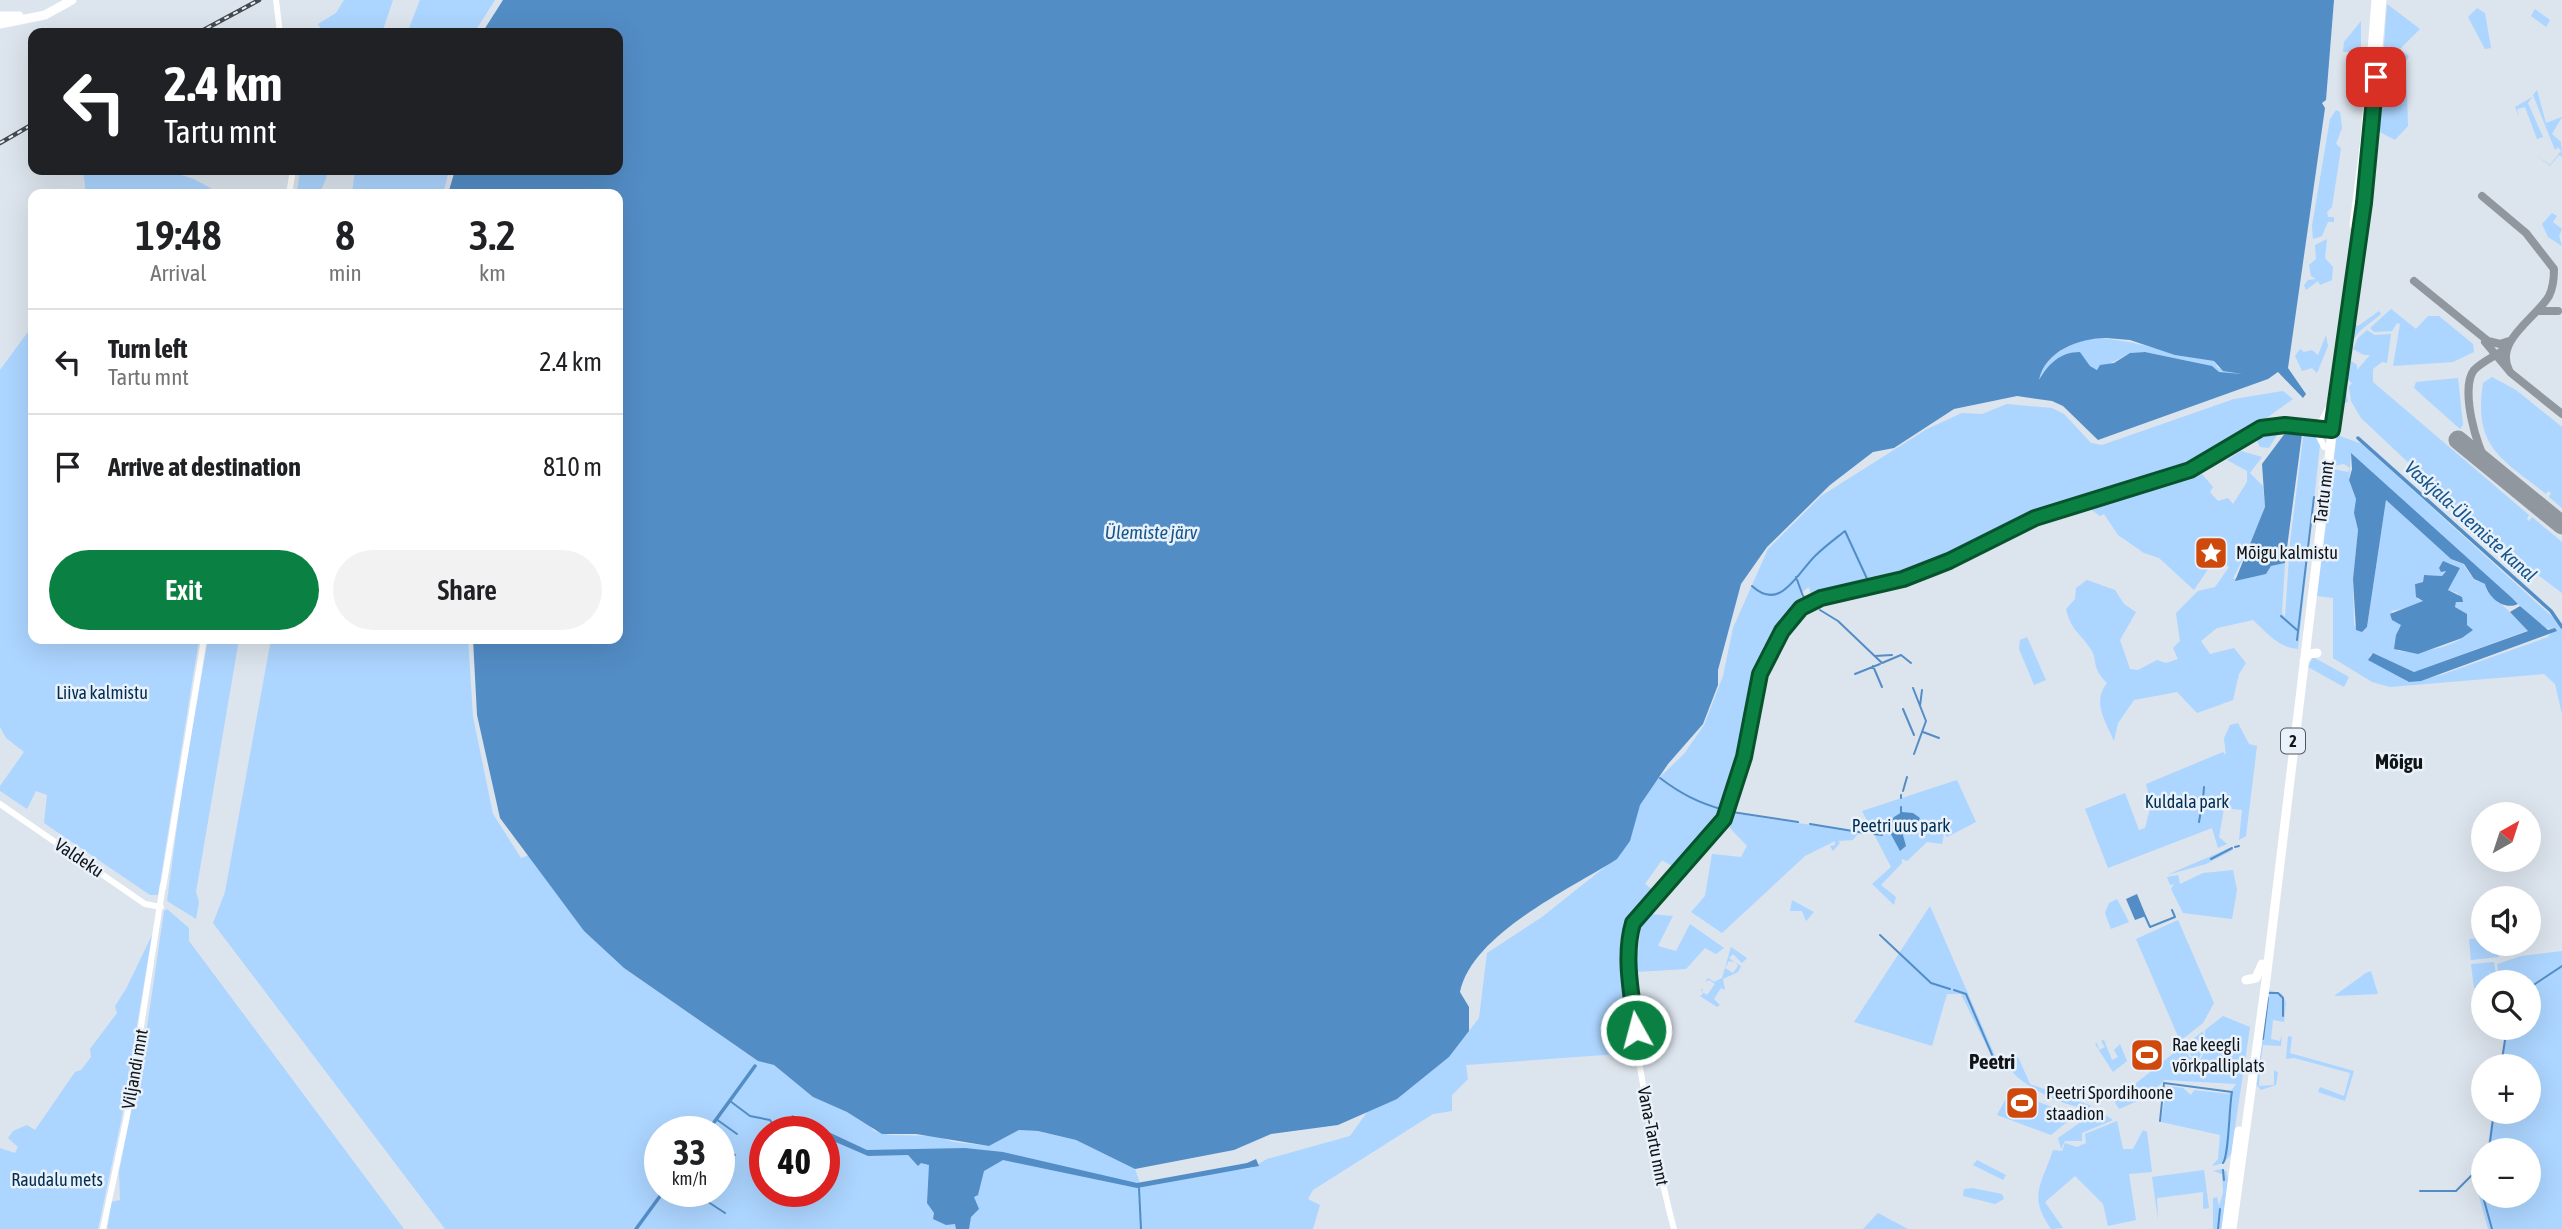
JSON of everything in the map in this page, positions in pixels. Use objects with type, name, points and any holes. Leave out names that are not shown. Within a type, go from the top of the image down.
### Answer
[{"type":"highway","points":[[0,19],[36,14],[66,0]]},
{"type":"highway","points":[[0,19],[45,15],[72,0]]},
{"type":"highway","name":"Tartu mnt","points":[[2263,983],[2303,663],[2330,405],[2363,155],[2375,0]]},
{"type":"highway","name":"Tartu mnt","points":[[2263,983],[2262,964],[2324,447],[2370,151],[2382,0]]},
{"type":"highway","points":[[2303,663],[2308,655],[2316,653]]},
{"type":"highway","points":[[2246,981],[2256,978],[2262,964]]},
{"type":"highway","name":"2","points":[[2226,1229],[2263,983]]},
{"type":"highway","name":"2","points":[[2232,1229],[2263,983]]},
{"type":"street","points":[[276,0],[279,28]]},
{"type":"street","points":[[2324,447],[2318,435],[2309,427],[2322,420],[2330,405]]},
{"type":"street","name":"Vana-Tartu mnt","points":[[1674,1229],[1643,1084],[1630,978],[1631,930],[1638,916],[1667,888],[1724,819],[1744,757],[1757,682],[1788,621],[1813,601],[1903,579],[1949,561],[2024,522],[2190,470],[2257,430],[2285,425],[2328,430]]},
{"type":"street","name":"Viljandi mnt","points":[[103,1229],[127,1116],[203,644]]},
{"type":"street","name":"Valdeku","points":[[0,804],[149,906],[160,909]]},
{"type":"street","points":[[158,923],[149,906],[157,901],[163,887]]},
{"type":"green space","points":[[344,0],[393,0],[384,28],[320,28],[318,24],[336,13]]},
{"type":"green space","points":[[420,0],[495,0],[477,28],[409,28]]},
{"type":"green space","points":[[2387,4],[2420,29],[2400,49],[2409,56],[2406,62],[2408,126],[2395,140],[2378,131]]},
{"type":"green space","points":[[2477,8],[2485,13],[2491,48],[2485,49],[2468,17]]},
{"type":"green space","points":[[2535,9],[2550,20],[2546,27],[2531,16]]},
{"type":"green space","points":[[2361,21],[2361,66],[2352,72],[2352,52],[2343,52],[2344,42]]},
{"type":"green space","points":[[2537,90],[2546,123],[2562,117],[2552,134],[2561,142],[2562,157],[2559,155],[2550,166],[2537,156],[2550,165],[2561,151],[2558,147],[2555,150],[2533,95]]},
{"type":"green space","points":[[2532,97],[2528,103],[2543,137],[2537,139],[2525,107],[2517,109],[2519,117],[2515,107]]},
{"type":"green space","points":[[2336,110],[2340,112],[2342,128],[2336,144],[2341,148],[2332,207],[2327,212],[2328,217],[2334,217],[2334,222],[2328,222],[2322,236],[2313,239],[2312,226],[2330,119]]},
{"type":"green space","points":[[84,175],[181,175],[212,189],[85,189]]},
{"type":"green space","points":[[299,175],[326,175],[321,189],[298,189]]},
{"type":"green space","points":[[354,175],[448,175],[444,189],[353,189]]},
{"type":"green space","points":[[2552,213],[2557,216],[2553,222],[2562,229],[2559,236],[2562,246],[2548,237],[2542,224]]},
{"type":"green space","points":[[2327,239],[2325,258],[2333,267],[2332,280],[2320,285],[2318,281],[2306,290],[2304,285],[2308,280],[2316,279],[2311,276],[2309,265],[2316,259],[2315,245]]},
{"type":"green space","points":[[2360,283],[2353,324],[2358,326],[2379,311],[2381,314],[2362,329],[2352,343],[2346,368],[2348,402],[2341,404],[2350,318]]},
{"type":"green space","points":[[2391,309],[2416,329],[2428,316],[2439,316],[2473,344],[2474,352],[2453,362],[2393,366],[2400,324],[2397,323],[2392,331],[2374,332],[2370,328]]},
{"type":"green space","points":[[2367,330],[2375,335],[2391,334],[2387,363],[2382,362],[2373,369],[2373,382],[2529,515],[2529,521],[2532,517],[2562,542],[2562,593],[2485,535],[2361,418],[2351,401],[2349,387],[2352,383],[2348,380],[2351,361],[2357,365],[2357,370],[2370,355],[2353,349],[2358,338]]},
{"type":"green space","name":"Liiva kalmistu","points":[[28,332],[28,644],[198,644],[158,895],[150,895],[44,823],[47,795],[36,791],[27,809],[0,791],[0,786],[24,752],[6,738],[0,727],[0,370]]},
{"type":"green space","points":[[2326,335],[2328,346],[2317,373],[2312,368],[2302,371],[2295,356],[2300,349],[2304,352],[2312,350],[2318,355]]},
{"type":"green space","points":[[2093,338],[2124,341],[2214,361],[2218,368],[2242,375],[2218,372],[2188,361],[2145,352],[2130,353],[2098,370],[2090,366],[2080,352],[2061,358],[2039,380],[2052,357],[2075,343]]},
{"type":"green space","points":[[2492,377],[2516,390],[2562,427],[2562,508],[2549,497],[2551,493],[2548,491],[2546,494],[2504,461],[2487,437],[2482,423],[2481,405],[2483,383]]},
{"type":"green space","points":[[2458,378],[2463,425],[2460,429],[2414,388],[2416,382]]},
{"type":"green space","points":[[2283,391],[2293,399],[2239,438],[2194,464],[2026,517],[1922,566],[1868,583],[1811,595],[1809,587],[1802,592],[1800,604],[1764,646],[1754,675],[1726,806],[1708,833],[1677,869],[1662,860],[1645,884],[1657,893],[1635,919],[1626,946],[1632,1053],[1466,1065],[1468,1079],[1452,1095],[1452,1111],[1433,1114],[1313,1190],[1308,1199],[1320,1205],[1313,1229],[445,1229],[213,923],[225,892],[270,644],[468,644],[473,717],[493,814],[521,858],[529,855],[584,931],[624,968],[758,1061],[774,1065],[813,1097],[847,1112],[874,1131],[890,1135],[936,1136],[954,1142],[989,1146],[1019,1130],[1038,1131],[1076,1140],[1135,1169],[1140,1183],[1252,1168],[1267,1159],[1350,1136],[1370,1108],[1397,1099],[1449,1057],[1479,1018],[1487,953],[1542,917],[1620,855],[1641,795],[1684,754],[1704,725],[1723,676],[1733,628],[1768,549],[1821,496],[1927,429],[1962,413],[1982,414],[2007,404],[2052,408],[2064,414],[2091,443],[2102,445],[2234,399]]},
{"type":"green space","points":[[2280,430],[2269,448],[2260,447],[2257,441],[2264,431]]},
{"type":"green space","points":[[2304,430],[2316,435],[2320,445],[2298,649],[2279,643],[2253,620],[2217,628],[2201,641],[2210,654],[2234,648],[2246,663],[2239,674],[2233,700],[2197,713],[2177,692],[2134,700],[2118,723],[2114,741],[2100,704],[2100,697],[2107,683],[2098,672],[2090,648],[2070,622],[2066,609],[2075,599],[2076,588],[2087,580],[2115,590],[2124,604],[2136,612],[2120,640],[2130,669],[2138,670],[2157,660],[2166,663],[2178,659],[2173,648],[2180,641],[2176,613],[2198,591],[2215,587],[2229,567],[2215,559],[2194,590],[2159,558],[2144,553],[2118,535],[2104,514],[2100,516],[2088,507],[2104,501],[2112,506],[2106,500],[2202,474],[2213,487],[2210,492],[2218,501],[2228,498],[2233,504],[2247,482],[2247,471],[2227,460],[2241,451],[2262,457],[2250,473],[2263,486],[2265,507],[2233,579],[2266,574],[2271,566],[2285,563],[2282,613],[2285,617],[2290,543]]},
{"type":"green space","points":[[2337,435],[2362,444],[2557,621],[2562,630],[2562,714],[2555,684],[2544,674],[2390,687],[2372,682],[2333,658],[2333,598],[2317,596],[2333,469],[2348,472],[2350,468],[2344,464],[2333,466]],"holes":[[[2351,455],[2545,628],[2553,629],[2548,637],[2441,675],[2408,682],[2369,656],[2373,653],[2414,672],[2529,630],[2487,591],[2485,584],[2474,580],[2463,564],[2451,559],[2386,500],[2367,627],[2362,632],[2354,625],[2353,579],[2358,530],[2355,518],[2356,499],[2349,480]],[[2449,563],[2460,568],[2448,590],[2457,593],[2463,602],[2456,602],[2455,607],[2467,615],[2467,625],[2472,630],[2457,641],[2437,648],[2417,652],[2398,651],[2396,635],[2402,625],[2391,611],[2412,607],[2423,601],[2417,599],[2416,583],[2423,582],[2424,575],[2442,576]]]},
{"type":"green space","points":[[2027,637],[2046,680],[2034,685],[2019,649],[2020,640]]},
{"type":"green space","points":[[207,644],[238,644],[196,892],[199,902],[196,919],[167,901],[183,782]]},
{"type":"green space","points":[[2313,657],[2349,677],[2344,687],[2308,667]]},
{"type":"green space","name":"Kuldala park","points":[[2238,723],[2249,744],[2257,746],[2246,836],[2239,840],[2242,810],[2224,808],[2219,837],[2227,844],[2218,848],[2212,828],[2108,868],[2085,809],[2125,793],[2139,830],[2145,828],[2151,805],[2146,784],[2223,752],[2226,755],[2224,738],[2230,725]]},
{"type":"green space","name":"Peetri uus park","points":[[1957,780],[1976,822],[1947,837],[1944,834],[1942,844],[1927,842],[1907,861],[1902,859],[1902,863],[1881,885],[1896,897],[1894,905],[1872,884],[1891,867],[1862,811]]},
{"type":"green space","points":[[1732,813],[1859,832],[1853,840],[1838,841],[1840,843],[1833,851],[1830,846],[1835,845],[1835,841],[1805,856],[1722,933],[1691,912],[1705,896],[1712,854],[1741,857],[1747,846],[1730,828]]},
{"type":"green space","points":[[2232,847],[2233,850],[2206,864],[2167,875]]},
{"type":"green space","points":[[2233,870],[2237,890],[2232,919],[2183,913],[2171,889],[2174,884],[2170,885],[2167,877],[2178,875],[2180,884],[2203,873]]},
{"type":"green space","points":[[2117,899],[2129,922],[2111,929],[2105,913],[2109,903]]},
{"type":"green space","points":[[1792,900],[1814,912],[1806,921],[1802,911],[1790,911]]},
{"type":"green space","points":[[1930,906],[2000,1067],[1982,1059],[1983,1056],[1988,1059],[1992,1057],[1961,994],[1947,994],[1932,1046],[1854,1022]]},
{"type":"green space","points":[[167,909],[189,928],[189,941],[404,1229],[108,1229],[111,1202],[120,1200],[119,1172],[145,1041],[164,911]]},
{"type":"green space","points":[[1650,914],[1673,916],[1658,946],[1676,951],[1690,924],[1724,948],[1716,954],[1705,948],[1686,969],[1636,972],[1641,924]]},
{"type":"green space","points":[[2178,920],[2214,1003],[2203,1023],[2180,1041],[2136,939]]},
{"type":"green space","name":"Raudalu mets","points":[[152,935],[121,1121],[98,1229],[0,1229],[0,1148],[15,1153],[18,1147],[8,1138],[13,1131],[27,1125],[35,1130],[75,1072],[81,1070],[91,1057],[90,1049],[117,1013],[115,1006]]},
{"type":"green space","points":[[2469,939],[2471,956],[2499,957],[2471,960]]},
{"type":"green space","points":[[1731,947],[1747,958],[1742,963],[1733,954],[1729,958],[1734,962],[1729,961],[1725,968],[1733,973],[1738,966],[1736,963],[1741,966],[1738,972],[1723,979],[1725,990],[1721,988],[1714,999],[1720,1005],[1717,1007],[1700,996],[1702,992],[1707,995],[1715,984],[1709,980],[1705,982],[1708,978],[1714,982],[1722,978]]},
{"type":"green space","points":[[2562,951],[2562,1229],[2488,1229],[2482,1208],[2541,1208],[2541,1138],[2489,1138],[2491,1124],[2541,1124],[2541,1054],[2503,1054],[2505,1040],[2541,1040],[2541,970],[2498,970],[2497,964],[2521,956],[2541,956],[2541,954]]},
{"type":"green space","points":[[2494,962],[2495,970],[2472,970],[2471,964]]},
{"type":"green space","points":[[2371,971],[2378,994],[2334,996],[2366,973]]},
{"type":"green space","points":[[2269,990],[2282,994],[2286,1002],[2284,1022],[2273,1020],[2271,1039],[2280,1041],[2282,1035],[2281,1046],[2263,1045],[2260,1066],[2264,1069],[2260,1070],[2259,1086],[2274,1085],[2274,1070],[2278,1073],[2276,1085],[2261,1090],[2256,1084]]},
{"type":"green space","points":[[1639,1011],[1664,1011],[1662,1034],[1640,1033]]},
{"type":"green space","points":[[2223,1016],[2250,1027],[2231,1154],[2224,1163],[2212,1166],[2218,1159],[2220,1135],[2161,1122],[2167,1086],[2183,1088],[2191,1095],[2194,1090],[2229,1094],[2236,1084],[2165,1080],[2147,1097],[2119,1109],[2114,1101],[2185,1044],[2189,1057],[2200,1060],[2208,1045],[2204,1042],[2206,1046],[2199,1058],[2191,1056],[2188,1043],[2203,1031],[2204,1041],[2205,1030]]},
{"type":"green space","points":[[2288,1036],[2292,1037],[2290,1053],[2354,1071],[2345,1101],[2318,1092],[2320,1087],[2344,1096],[2350,1073],[2294,1058],[2286,1059]]},
{"type":"green space","points":[[2104,1040],[2112,1060],[2118,1057],[2114,1050],[2120,1044],[2127,1061],[2113,1072],[2095,1044],[2097,1043],[2099,1050],[2105,1047],[2101,1041]]},
{"type":"green space","points":[[2018,1057],[2030,1084],[2092,1106],[2073,1106],[2061,1102],[2024,1082],[2010,1068]]},
{"type":"green space","name":"Peetri Spordihoone staadion","points":[[2010,1091],[2070,1114],[2067,1122],[2051,1135],[1997,1115]]},
{"type":"green space","points":[[2098,1110],[2113,1120],[2082,1133],[2082,1141],[2065,1141],[2061,1149],[2058,1138]]},
{"type":"green space","points":[[2117,1121],[2123,1149],[2133,1149],[2143,1130],[2147,1132],[2152,1172],[2129,1174],[2136,1220],[2108,1226],[2103,1204],[2075,1176],[2045,1202],[2063,1228],[2051,1229],[2038,1199],[2041,1182],[2053,1150],[2062,1151],[2065,1143],[2077,1147],[2086,1143],[2085,1134]]},
{"type":"green space","points":[[1977,1160],[2006,1175],[2003,1180],[1973,1165]]},
{"type":"green space","points":[[2204,1170],[2209,1208],[2203,1208],[2203,1192],[2157,1198],[2158,1220],[2152,1177]]},
{"type":"green space","points":[[2213,1171],[2226,1171],[2228,1179],[2222,1229],[2213,1229],[2213,1198],[2217,1197],[2219,1206],[2223,1193],[2222,1174]]},
{"type":"green space","points":[[1964,1189],[2002,1194],[2004,1199],[1995,1204],[1963,1196]]},
{"type":"green space","points":[[1878,1213],[1908,1229],[1863,1229]]},
{"type":"water","name":"Ülemiste järv","points":[[503,0],[2334,0],[2326,100],[2322,103],[2325,108],[2288,368],[2306,394],[2303,398],[2278,372],[2268,379],[2098,440],[2063,406],[2052,401],[2017,396],[1954,409],[1894,448],[1873,452],[1830,485],[1767,547],[1741,584],[1718,670],[1718,685],[1703,724],[1668,764],[1640,805],[1630,841],[1617,859],[1525,915],[1483,951],[1468,971],[1460,992],[1469,1007],[1469,1031],[1449,1057],[1397,1099],[1338,1125],[1271,1134],[1234,1150],[1135,1169],[1076,1140],[1038,1131],[1019,1130],[989,1146],[916,1134],[882,1134],[847,1112],[813,1097],[774,1065],[758,1061],[624,968],[584,931],[500,818],[477,715],[473,644],[623,644],[623,189],[449,189],[454,175],[623,175],[623,28],[485,28]],"holes":[[[2085,340],[2130,340],[2175,355],[2214,361],[2223,371],[2242,374],[2219,372],[2212,366],[2145,352],[2130,353],[2114,363],[2100,365],[2097,370],[2090,366],[2080,352],[2066,354],[2055,360],[2039,380],[2042,370],[2056,354]]]},
{"type":"water","points":[[2289,428],[2302,434],[2285,563],[2271,566],[2266,574],[2235,581],[2265,507],[2262,464]]},
{"type":"water","points":[[2351,453],[2518,604],[2507,606],[2497,602],[2489,594],[2485,584],[2474,579],[2464,564],[2451,559],[2386,500],[2367,627],[2362,632],[2356,630],[2353,579],[2358,530],[2354,513],[2356,499],[2349,480],[2352,469]]},
{"type":"water","points":[[2443,561],[2460,568],[2448,590],[2462,597],[2463,602],[2456,602],[2455,607],[2467,614],[2467,625],[2473,630],[2462,638],[2418,654],[2394,649],[2401,625],[2392,620],[2390,614],[2423,601],[2416,597],[2415,584],[2423,582],[2424,575],[2442,576],[2446,571],[2441,572],[2439,568]]},
{"type":"water","points":[[2520,606],[2548,630],[2555,628],[2557,631],[2421,681],[2409,682],[2368,660],[2373,653],[2414,672],[2528,631],[2510,612]]},
{"type":"water","points":[[1902,812],[1913,813],[1920,818],[1915,829],[1901,828],[1906,846],[1900,851],[1887,827],[1894,817]]},
{"type":"water","points":[[2137,894],[2146,916],[2135,920],[2126,899]]},
{"type":"water","points":[[840,1137],[867,1150],[965,1148],[1003,1152],[1137,1183],[1247,1163],[1256,1159],[1259,1166],[1137,1188],[1003,1160],[984,1171],[978,1195],[974,1197],[979,1209],[971,1217],[969,1229],[956,1229],[955,1224],[946,1225],[933,1219],[934,1213],[927,1203],[929,1165],[921,1163],[918,1166],[908,1155],[868,1156],[840,1144]]},
{"type":"waterway","name":"Vaskjala-Ülemiste kanal","points":[[2358,438],[2551,611],[2562,627]]},
{"type":"waterway","points":[[2297,640],[2314,497]]},
{"type":"waterway","points":[[1752,586],[1762,593],[1779,593],[1794,581],[1818,553],[1845,531],[1869,583]]},
{"type":"waterway","points":[[1796,577],[1803,596],[1809,600]]},
{"type":"waterway","points":[[1820,610],[1838,621],[1882,663],[1901,655],[1911,663]]},
{"type":"waterway","points":[[2281,616],[2297,630]]},
{"type":"waterway","points":[[1875,656],[1892,655]]},
{"type":"waterway","points":[[1855,674],[1880,664]]},
{"type":"waterway","points":[[1873,666],[1882,687]]},
{"type":"waterway","points":[[1913,688],[1926,721],[1914,754]]},
{"type":"waterway","points":[[1920,706],[1922,690]]},
{"type":"waterway","points":[[1903,709],[1914,735]]},
{"type":"waterway","points":[[1923,732],[1939,738]]},
{"type":"waterway","points":[[1903,791],[1907,777]]},
{"type":"waterway","points":[[1660,778],[1690,797],[1724,810]]},
{"type":"waterway","points":[[2203,800],[2204,787]]},
{"type":"waterway","points":[[2199,822],[2202,804]]},
{"type":"waterway","points":[[1901,807],[1901,813]]},
{"type":"waterway","points":[[1732,812],[1798,822]]},
{"type":"waterway","points":[[1810,824],[1865,833]]},
{"type":"waterway","points":[[1874,834],[1882,835]]},
{"type":"waterway","points":[[2235,847],[2239,846]]},
{"type":"waterway","points":[[2211,859],[2232,848]]},
{"type":"waterway","points":[[2145,916],[2150,927],[2175,917],[2172,910]]},
{"type":"waterway","points":[[1880,935],[1931,983],[1950,989]]},
{"type":"waterway","points":[[2541,980],[2562,966]]},
{"type":"waterway","points":[[1954,990],[1966,994],[1996,1064]]},
{"type":"waterway","points":[[2269,993],[2278,993],[2283,998],[2283,1016]]},
{"type":"waterway","points":[[2263,1039],[2268,998]]},
{"type":"waterway","points":[[2503,1054],[2505,1040]]},
{"type":"waterway","points":[[719,1116],[755,1066]]},
{"type":"waterway","points":[[2160,1121],[2164,1083],[2232,1092],[2227,1151],[2223,1163]]},
{"type":"waterway","points":[[730,1101],[750,1116]]},
{"type":"waterway","points":[[2491,1138],[2492,1124]]},
{"type":"waterway","points":[[2223,1170],[2224,1180]]},
{"type":"waterway","points":[[2420,1191],[2456,1191],[2471,1176]]},
{"type":"waterway","points":[[1139,1188],[1141,1229]]},
{"type":"waterway","points":[[636,1229],[652,1207]]},
{"type":"waterway","points":[[716,1207],[725,1213]]},
{"type":"waterway","points":[[2486,1208],[2492,1229]]},
{"type":"waterway","points":[[2218,1229],[2220,1209]]},
{"type":"taxiway","points":[[2482,196],[2526,233],[2554,269],[2549,296],[2519,330],[2507,349],[2509,370]]},
{"type":"taxiway","points":[[2414,281],[2488,341],[2500,344],[2509,341]]},
{"type":"taxiway","points":[[2538,311],[2558,311]]},
{"type":"taxiway","points":[[2485,342],[2511,373],[2562,414]]},
{"type":"taxiway","points":[[2489,465],[2479,446],[2471,418],[2470,379],[2474,370],[2506,348]]},
{"type":"runway","points":[[2458,440],[2562,525]]},
{"type":"railway","points":[[207,28],[259,0]]},
{"type":"railway","points":[[0,143],[28,127]]},
{"type":"place","name":"Mõigu kalmistu","points":[[2211,553]]},
{"type":"place","name":"Rae keegli võrkpalliplats","points":[[2147,1055]]},
{"type":"place","name":"Peetri Spordihoone staadion","points":[[2022,1103]]},
{"type":"district","name":"Mõigu","points":[[2399,762]]},
{"type":"district","name":"Peetri","points":[[1992,1062]]},
{"type":"route","points":[[1636,1030],[1630,978],[1630,939],[1633,923],[1706,844],[1724,819],[1732,802],[1744,757],[1757,682],[1782,631],[1798,610],[1821,598],[1860,592],[1930,569],[2035,518],[2115,491],[2190,470],[2261,428],[2285,425],[2332,430],[2348,300],[2364,203],[2376,77]]}]
